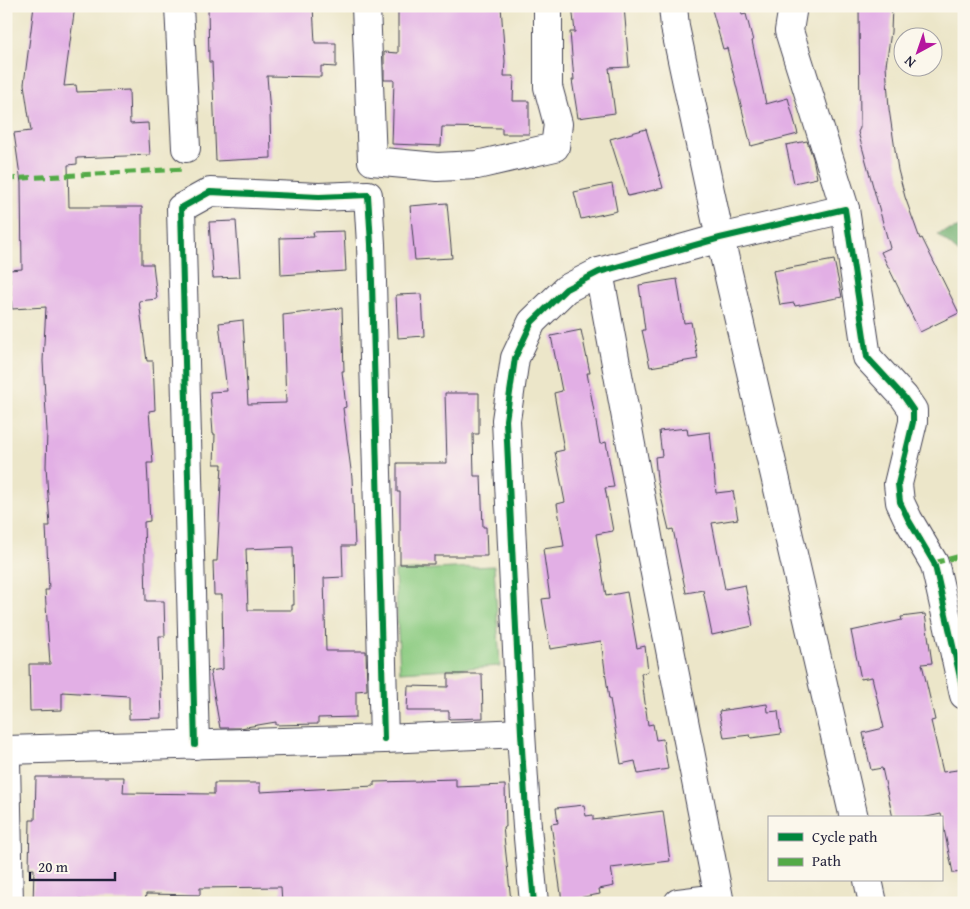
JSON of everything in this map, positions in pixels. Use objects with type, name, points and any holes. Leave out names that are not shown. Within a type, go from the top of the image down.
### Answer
[{"type":"street","points":[[179,6],[186,148]]},
{"type":"street","points":[[366,6],[372,162],[437,167],[476,165],[555,147],[558,124],[548,87],[548,6]]},
{"type":"street","points":[[673,6],[675,26],[720,238],[854,816]]},
{"type":"street","points":[[793,6],[789,31],[845,209],[868,357],[904,397],[913,410],[913,422],[898,484],[900,502],[934,563],[964,695]]},
{"type":"street","points":[[195,745],[181,208],[210,192],[319,197],[368,195],[384,739]]},
{"type":"street","points":[[534,903],[521,733],[506,420],[516,358],[532,322],[566,289],[599,272],[720,238],[845,209]]},
{"type":"street","points":[[599,272],[649,544],[719,898],[678,903]]},
{"type":"street","points":[[6,750],[521,733]]},
{"type":"street","points":[[6,761],[9,903]]},
{"type":"street","points":[[868,882],[873,903]]},
{"type":"green space","points":[[964,226],[964,257],[937,234]]},
{"type":"green space","points":[[494,566],[500,666],[400,672],[395,571]]},
{"type":"building","points":[[34,6],[75,6],[64,86],[76,85],[77,92],[129,90],[130,124],[148,123],[150,155],[77,158],[77,164],[68,165],[69,207],[142,207],[142,264],[153,264],[157,299],[139,301],[147,361],[153,361],[155,410],[149,411],[153,463],[147,463],[150,521],[144,522],[146,601],[164,601],[165,636],[159,636],[162,718],[129,719],[129,696],[62,692],[62,710],[30,711],[29,664],[50,664],[45,590],[49,590],[46,526],[50,526],[43,361],[46,307],[12,309],[9,270],[22,269],[21,183],[14,133],[31,131],[24,84]]},
{"type":"building","points":[[208,6],[313,6],[315,43],[336,43],[336,67],[321,66],[321,77],[267,76],[271,158],[216,161],[212,62],[209,62]]},
{"type":"building","points":[[398,6],[501,6],[505,61],[504,76],[514,76],[513,101],[529,101],[529,134],[502,134],[502,128],[442,127],[441,146],[392,144],[394,80],[384,80],[384,52],[398,53]]},
{"type":"building","points":[[572,6],[624,6],[629,67],[609,68],[615,113],[578,118],[572,80],[574,80],[570,32],[575,32]]},
{"type":"building","points":[[711,6],[740,6],[742,15],[746,14],[766,104],[788,98],[798,134],[751,146],[727,48],[723,49]]},
{"type":"building","points":[[859,6],[892,6],[891,32],[886,65],[889,109],[898,170],[905,197],[920,239],[922,238],[959,313],[920,332],[881,252],[890,248],[858,132],[860,128]]},
{"type":"building","points":[[646,129],[663,188],[628,196],[610,139]]},
{"type":"building","points":[[807,141],[817,178],[794,183],[786,145]]},
{"type":"building","points":[[612,184],[617,211],[581,219],[574,192]]},
{"type":"building","points":[[447,203],[452,258],[415,260],[410,206]]},
{"type":"building","points":[[236,221],[240,277],[213,278],[209,222]]},
{"type":"building","points":[[344,231],[346,271],[281,275],[280,238],[314,237],[313,232]]},
{"type":"building","points":[[834,260],[842,297],[795,306],[794,303],[780,305],[773,271]]},
{"type":"building","points":[[677,279],[684,323],[691,322],[698,359],[650,367],[642,330],[645,330],[639,285]]},
{"type":"building","points":[[422,294],[424,336],[398,338],[396,295]]},
{"type":"building","points":[[342,308],[344,371],[342,371],[346,407],[343,408],[352,478],[355,546],[342,546],[343,577],[324,578],[326,651],[366,651],[367,690],[356,691],[356,717],[318,718],[318,724],[276,725],[276,722],[240,728],[220,728],[210,671],[223,669],[222,595],[214,595],[213,561],[217,561],[222,464],[214,464],[215,434],[213,434],[210,392],[227,391],[219,323],[243,320],[248,404],[286,403],[283,315]],"holes":[[[293,547],[294,605],[292,605],[292,610],[248,610],[246,549]]]},
{"type":"building","points":[[581,330],[590,373],[587,373],[600,444],[606,442],[614,487],[605,488],[613,531],[596,534],[606,596],[627,592],[637,648],[645,646],[648,672],[641,673],[648,725],[653,724],[656,740],[663,739],[668,769],[638,774],[635,761],[621,764],[601,641],[550,649],[542,599],[550,598],[543,549],[564,546],[557,504],[565,502],[555,452],[564,450],[554,393],[562,391],[551,336]]},
{"type":"building","points":[[445,393],[479,393],[479,434],[473,434],[474,476],[481,476],[483,527],[486,527],[487,556],[434,556],[434,564],[400,564],[400,492],[397,492],[397,463],[447,463]]},
{"type":"building","points":[[687,428],[688,435],[710,432],[716,493],[733,491],[738,519],[712,523],[725,589],[745,585],[753,626],[712,635],[703,590],[686,593],[673,529],[669,530],[657,480],[655,457],[662,456],[659,431]]},
{"type":"building","points":[[925,614],[932,663],[922,664],[935,720],[931,721],[943,772],[964,769],[964,872],[953,873],[941,814],[932,816],[893,816],[882,768],[871,770],[863,733],[884,728],[872,677],[861,679],[851,631],[902,620],[901,617]]},
{"type":"building","points":[[448,674],[482,674],[483,718],[449,719],[449,711],[407,711],[408,686],[448,687]]},
{"type":"building","points":[[767,704],[768,712],[778,711],[781,734],[751,738],[750,735],[724,738],[719,711]]},
{"type":"building","points":[[36,777],[124,777],[123,793],[214,794],[214,783],[260,783],[260,792],[374,786],[374,782],[420,780],[456,779],[456,787],[505,785],[506,827],[503,827],[511,901],[492,903],[282,903],[281,887],[200,888],[200,895],[146,894],[145,902],[78,900],[78,903],[33,903],[34,869],[29,869],[30,820],[35,820]]},
{"type":"building","points":[[584,805],[586,816],[593,815],[593,820],[663,811],[670,861],[611,868],[614,886],[599,889],[600,894],[562,901],[551,824],[558,823],[556,808]]},
{"type":"marked path","points":[[6,179],[184,169]]},
{"type":"marked path","points":[[934,563],[964,555]]},
{"type":"cycle path","points":[[195,745],[181,208],[210,192],[319,197],[368,195],[371,244],[384,739]]},
{"type":"cycle path","points":[[534,903],[521,733],[506,420],[515,358],[532,322],[566,289],[599,272],[720,238],[845,209],[867,357],[904,397],[913,410],[913,422],[898,484],[900,502],[934,563],[964,695]]}]
